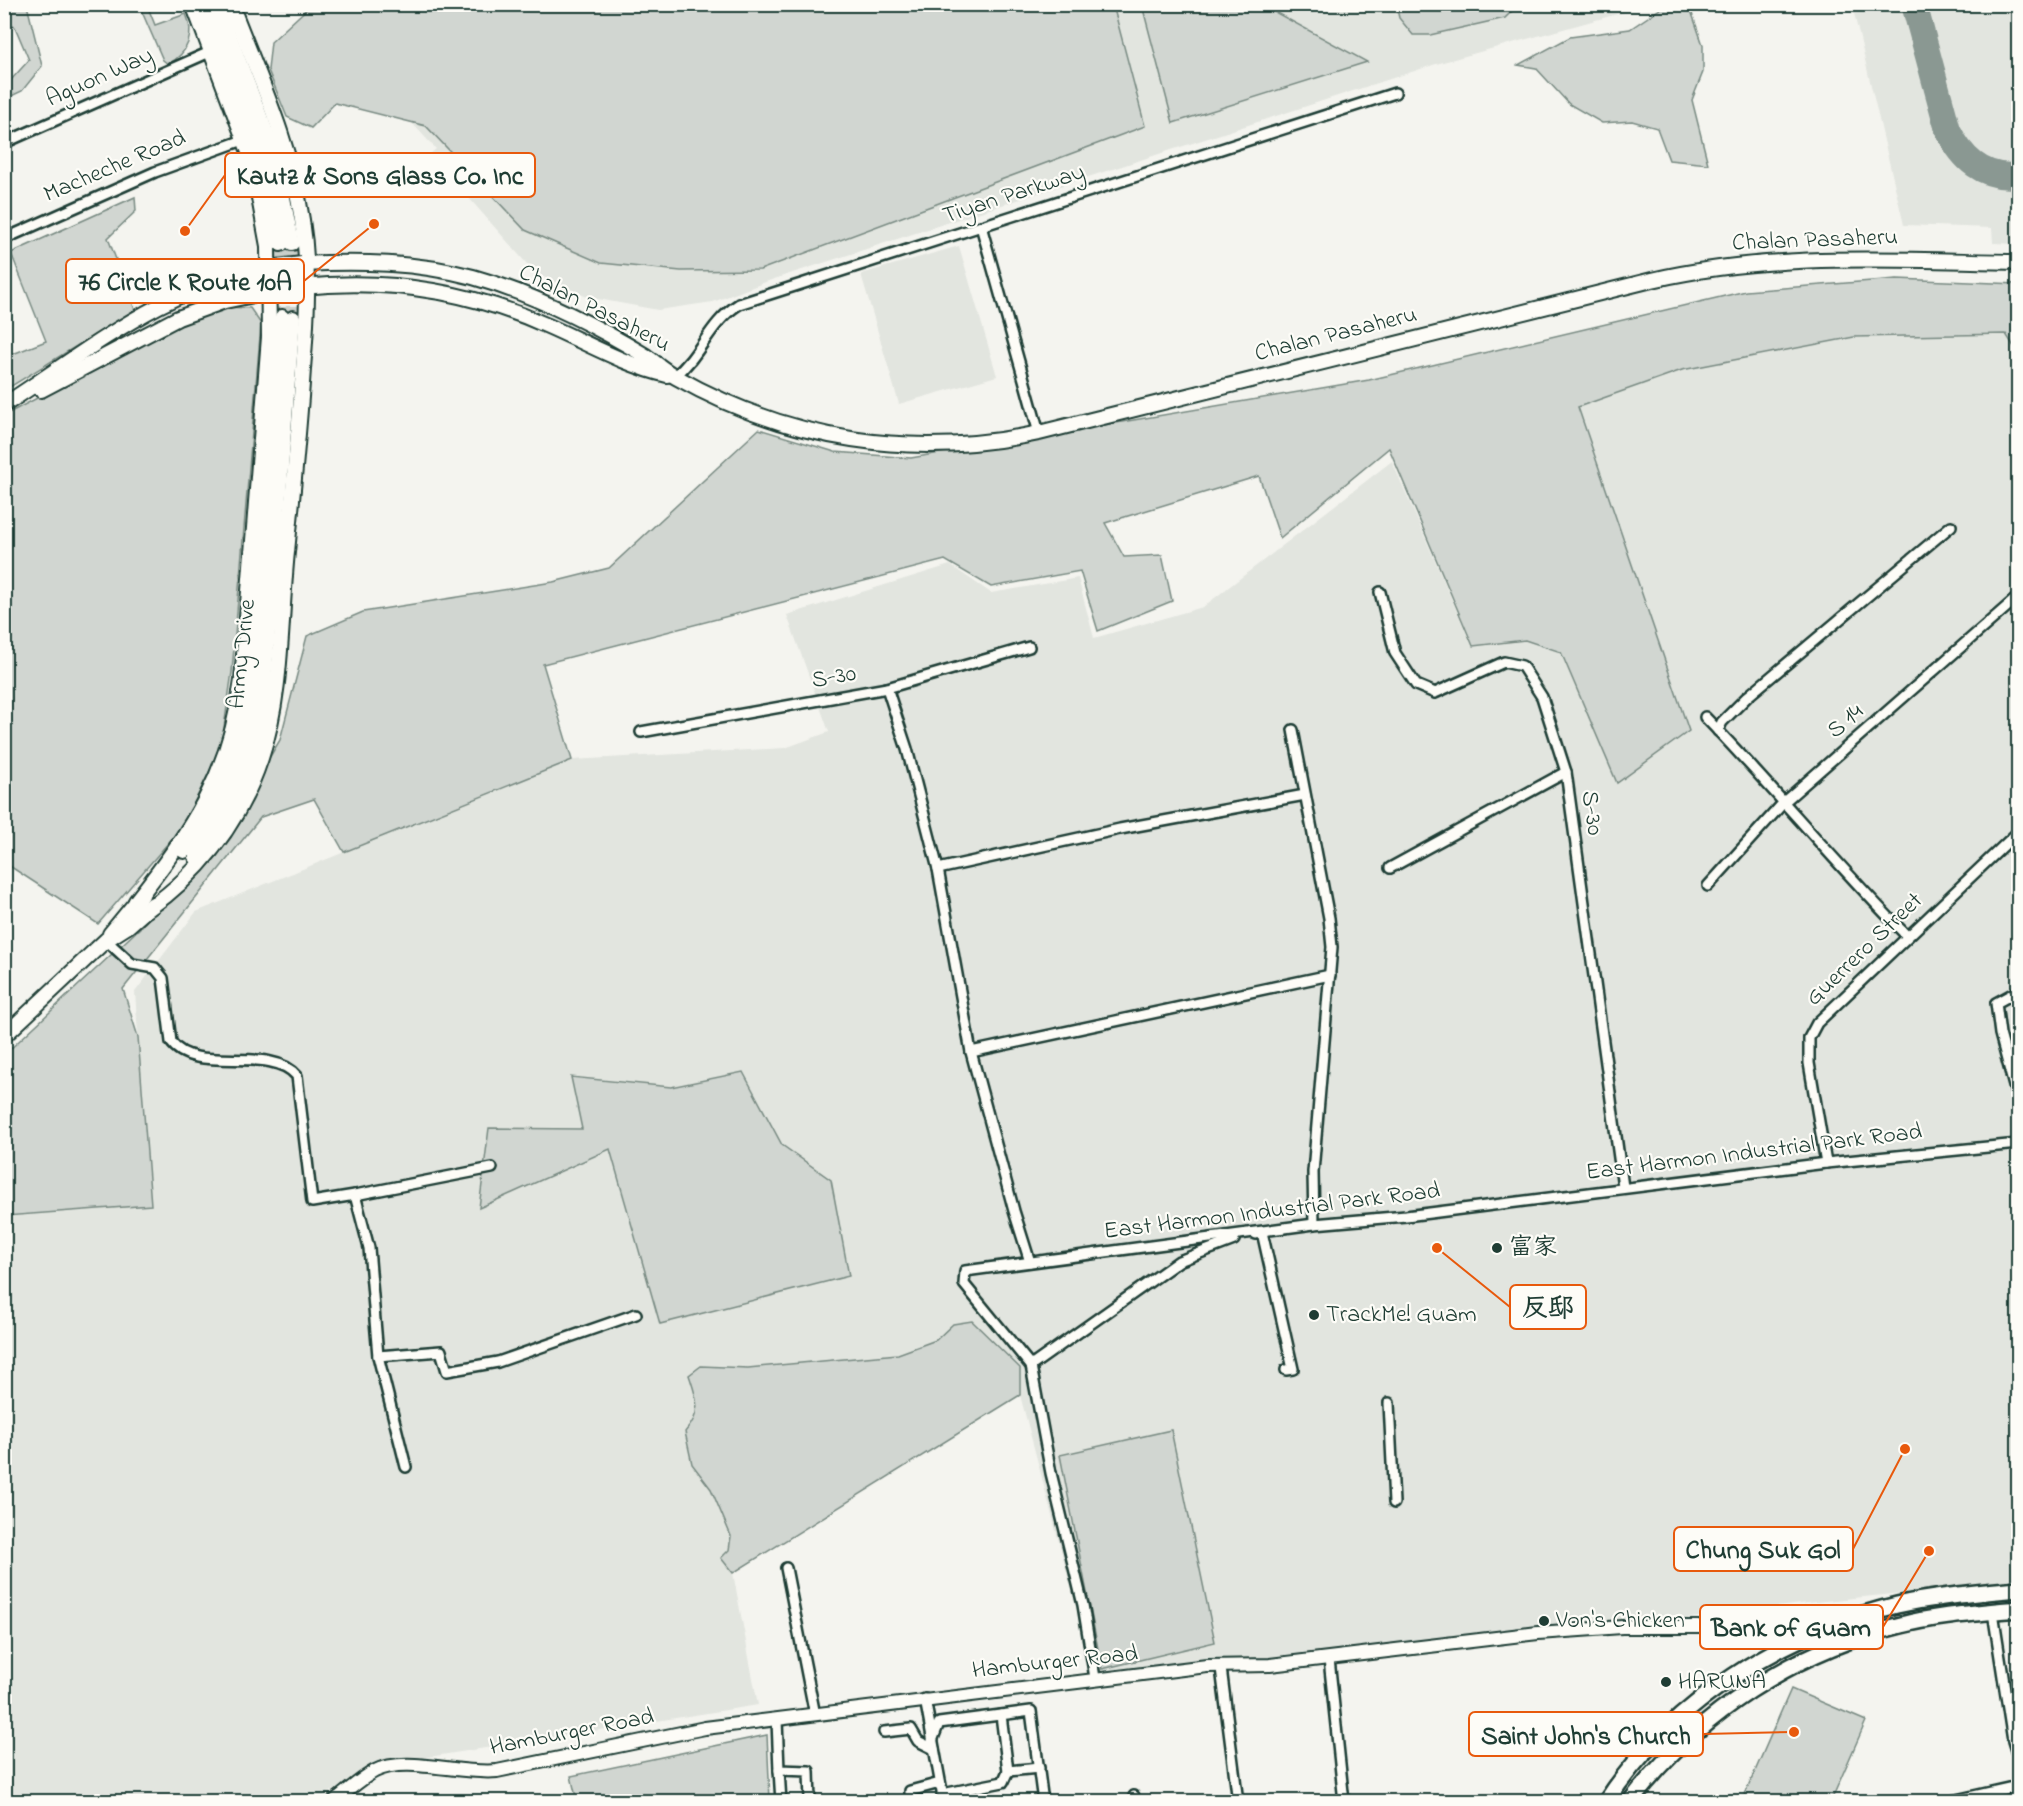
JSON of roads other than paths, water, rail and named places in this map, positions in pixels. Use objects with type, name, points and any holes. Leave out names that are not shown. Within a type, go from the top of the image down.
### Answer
[{"type":"main road","points":[[136,901],[182,841],[204,805],[222,767],[234,728],[242,680],[274,291],[274,268],[262,200],[246,140],[192,4]]},
{"type":"main road","points":[[205,4],[264,156],[286,244],[274,153],[217,4]]},
{"type":"main road","points":[[147,910],[188,879],[219,842],[243,802],[268,734],[273,710],[287,549],[294,498],[305,286],[298,193],[287,148],[231,4]]},
{"type":"main road","name":"Chalan Pasaheru","points":[[274,291],[305,286],[393,285],[470,297],[529,318],[639,367],[675,376],[783,423],[864,442],[903,446],[949,446],[1039,433],[1709,268],[1767,261],[1822,258],[2019,262]]},
{"type":"main road","name":"Chalan Pasaheru","points":[[274,268],[305,264],[394,264],[474,278],[554,308],[644,355],[675,376]]},
{"type":"main road","points":[[4,407],[125,325],[171,300],[221,280],[274,268]]},
{"type":"main road","points":[[4,407],[178,318],[225,302],[274,291]]},
{"type":"main road","name":"Army Drive","points":[[4,1036],[106,940],[147,910],[182,874],[223,817],[243,777],[257,731],[265,682],[288,317],[254,681],[245,732],[231,774],[212,812],[182,854],[136,901],[106,940]]},
{"type":"main road","points":[[1606,1802],[1643,1754],[1695,1706],[1747,1668],[1794,1642],[1845,1621],[1897,1605],[1951,1596],[2019,1589]]},
{"type":"main road","points":[[1630,1802],[1658,1768],[1695,1732],[1735,1700],[1781,1672],[1827,1650],[1878,1631],[1928,1619],[2019,1609]]},
{"type":"street","name":"Aguon Way","points":[[4,143],[212,51]]},
{"type":"street","name":"Tiyan Parkway","points":[[675,376],[693,360],[718,320],[739,304],[1395,93]]},
{"type":"street","name":"Macheche Road","points":[[4,239],[155,172],[246,140]]},
{"type":"street","points":[[981,226],[1039,433]]},
{"type":"street","points":[[1718,730],[1722,722],[1747,697],[1951,526]]},
{"type":"street","name":"S-30","points":[[1380,592],[1395,653],[1416,685],[1435,693],[1504,662],[1522,666],[1542,697],[1566,772],[1623,1187]]},
{"type":"street","name":"S 14","points":[[1708,886],[1785,801],[2019,597]]},
{"type":"street","name":"S-30","points":[[641,732],[887,688],[1029,647]]},
{"type":"street","points":[[887,688],[907,749],[938,869],[971,1052],[1014,1212],[1030,1262]]},
{"type":"street","points":[[1705,717],[1785,801],[1857,886],[1907,936]]},
{"type":"street","points":[[1293,730],[1329,918],[1332,947],[1313,1172],[1314,1224]]},
{"type":"street","points":[[1390,868],[1566,772]]},
{"type":"street","points":[[938,869],[1120,829],[1305,795]]},
{"type":"street","name":"Guerrero Street","points":[[1826,1163],[1809,1063],[1809,1038],[1817,1023],[2019,832]]},
{"type":"street","points":[[106,940],[132,964],[155,968],[163,978],[171,1042],[176,1049],[185,1054],[264,1062],[292,1071],[297,1076],[312,1202],[492,1168]]},
{"type":"street","points":[[971,1052],[1330,975]]},
{"type":"street","points":[[2019,991],[1996,1003],[2001,1034],[2019,1101]]},
{"type":"street","name":"East Harmon Industrial Park Road","points":[[1095,1678],[1083,1605],[1051,1473],[1031,1366],[964,1284],[965,1271],[1314,1224],[1406,1216],[1826,1163],[2019,1144]]},
{"type":"street","points":[[355,1195],[369,1248],[378,1356],[406,1467]]},
{"type":"street","points":[[1031,1366],[1179,1261],[1220,1244],[1262,1232],[1293,1369],[1286,1370]]},
{"type":"street","points":[[378,1356],[441,1351],[447,1371],[498,1362],[636,1314]]},
{"type":"street","points":[[1389,1403],[1394,1503]]},
{"type":"street","points":[[786,1568],[815,1715]]},
{"type":"street","points":[[1994,1612],[2013,1741],[2019,1757]]},
{"type":"street","name":"Hamburger Road","points":[[333,1802],[376,1771],[404,1764],[445,1770],[488,1772],[705,1728],[925,1699],[1060,1685],[1095,1678],[1207,1666],[1221,1668],[1329,1659],[1538,1633],[1622,1627],[1736,1627],[1794,1642]]},
{"type":"street","points":[[1329,1659],[1344,1802]]},
{"type":"street","points":[[1221,1668],[1238,1802]]},
{"type":"street","points":[[925,1699],[943,1798],[1003,1782],[1008,1771],[1001,1715]]},
{"type":"street","points":[[933,1745],[939,1723],[1031,1711],[1043,1802]]},
{"type":"street","points":[[777,1720],[781,1802]]},
{"type":"street","points":[[884,1732],[910,1729],[918,1741],[933,1745]]},
{"type":"street","points":[[1008,1771],[1039,1768]]},
{"type":"street","points":[[779,1770],[809,1772],[810,1802]]},
{"type":"street","points":[[910,1802],[910,1791],[940,1783]]},
{"type":"street","points":[[1947,1802],[2019,1786]]},
{"type":"tunnel","points":[[292,243],[293,318]]},
{"type":"tunnel","points":[[281,244],[282,317]]},
{"type":"place","name":"76 Circle K Route 10A","points":[[374,224]]},
{"type":"place","name":"Kautz & Sons Glass Co. Inc","points":[[185,231]]},
{"type":"place","name":"反邸","points":[[1437,1248]]},
{"type":"place","name":"富家","points":[[1497,1248]]},
{"type":"place","name":"TrackMe! Guam","points":[[1314,1315]]},
{"type":"place","name":"Chung Suk Gol","points":[[1905,1449]]},
{"type":"place","name":"Bank of Guam","points":[[1929,1551]]},
{"type":"place","name":"Von's Chicken","points":[[1544,1621]]},
{"type":"place","name":"HARUNA","points":[[1666,1682]]},
{"type":"place","name":"Saint John's Church","points":[[1794,1732]]}]
